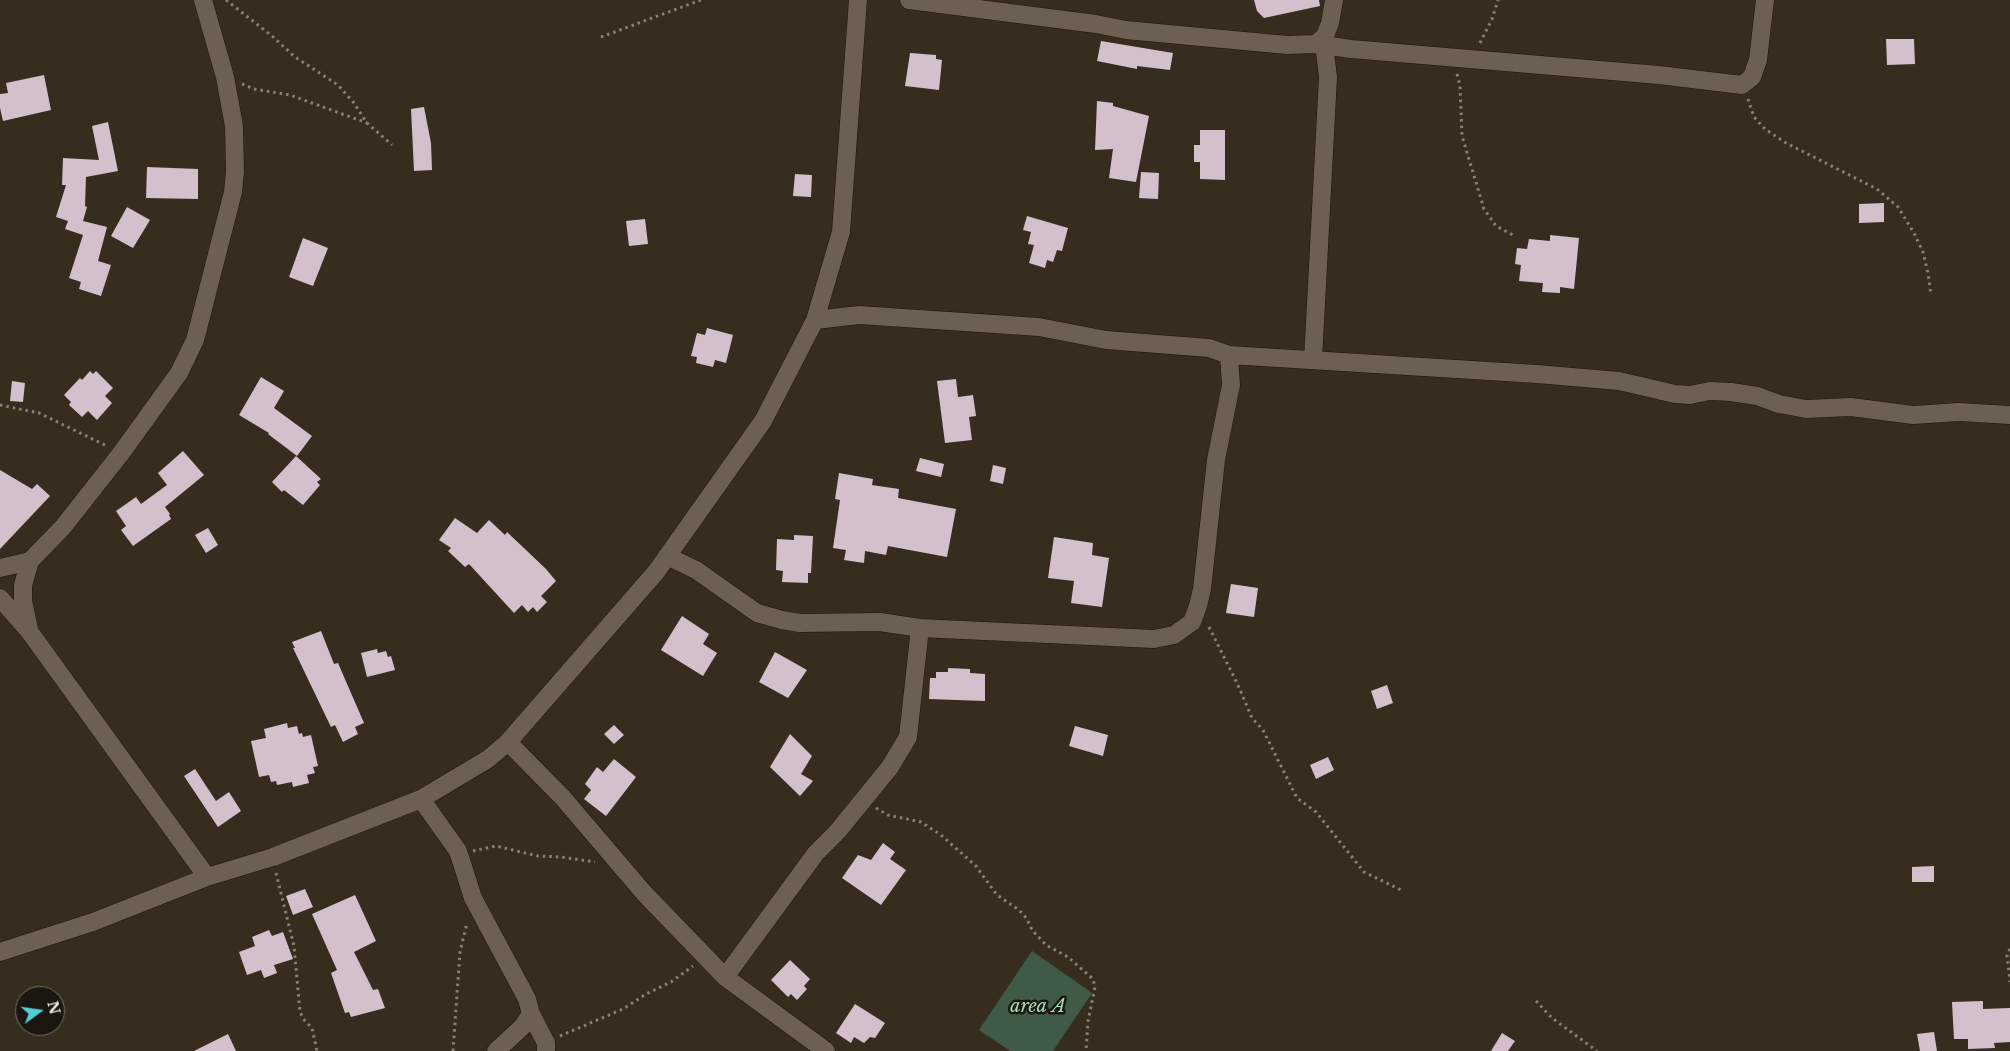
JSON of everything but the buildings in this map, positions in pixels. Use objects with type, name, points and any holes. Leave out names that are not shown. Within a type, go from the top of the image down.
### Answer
[{"type":"street","points":[[29,631],[23,601],[23,586],[30,561],[63,528],[122,452],[179,373],[196,340],[232,192],[235,172],[234,126],[225,77],[203,0]]},
{"type":"street","points":[[0,952],[93,922],[207,877],[273,858],[421,799],[488,759],[508,742],[656,572],[763,421],[815,320],[841,232],[858,0]]},
{"type":"street","points":[[909,0],[1096,24],[1126,30],[1659,75],[1742,85],[1752,77],[1758,60],[1765,0]]},
{"type":"street","points":[[1312,360],[1327,86],[1320,45],[1330,23],[1334,0]]},
{"type":"street","points":[[815,320],[859,315],[1039,327],[1106,340],[1209,348],[1229,354],[1619,381],[1674,394],[1690,394],[1710,390],[1731,392],[1757,396],[1779,404],[1806,409],[1851,407],[1913,415],[1959,412],[2010,415]]},
{"type":"street","points":[[667,556],[696,570],[757,613],[800,623],[880,622],[920,628],[1154,639],[1174,635],[1192,622],[1198,606],[1205,573],[1216,460],[1231,385],[1229,354]]},
{"type":"street","points":[[0,568],[30,561]]},
{"type":"street","points":[[0,598],[29,631],[207,877]]},
{"type":"street","points":[[725,977],[811,860],[838,832],[890,766],[908,737],[920,628]]},
{"type":"street","points":[[508,742],[563,798],[622,867],[725,977],[826,1051]]},
{"type":"street","points":[[421,799],[458,851],[473,898],[527,999],[531,1014],[546,1047]]},
{"type":"street","points":[[496,1051],[522,1027],[531,1014]]},
{"type":"path","points":[[226,0],[295,57],[338,85],[354,103],[367,123],[392,145]]},
{"type":"path","points":[[600,37],[701,0]]},
{"type":"path","points":[[1473,60],[1492,19],[1498,0]]},
{"type":"path","points":[[1443,57],[1456,70],[1460,86],[1462,136],[1484,209],[1496,226],[1514,235]]},
{"type":"path","points":[[225,77],[254,89],[290,95],[367,123]]},
{"type":"path","points":[[1742,85],[1754,117],[1765,129],[1786,143],[1877,189],[1898,207],[1922,252],[1928,273],[1931,295]]},
{"type":"path","points":[[0,405],[6,408],[39,413],[96,442],[122,452]]},
{"type":"path","points":[[1198,606],[1237,683],[1252,718],[1263,730],[1297,798],[1316,812],[1364,872],[1401,890]]},
{"type":"path","points":[[863,800],[888,815],[921,822],[941,835],[976,866],[997,895],[1019,910],[1027,919],[1032,930],[1046,945],[1068,957],[1093,979],[1095,987],[1088,1021],[1086,1051]]},
{"type":"path","points":[[458,851],[467,852],[496,846],[538,856],[561,857],[622,867]]},
{"type":"path","points":[[273,858],[294,946],[300,1012],[312,1028],[317,1051]]},
{"type":"path","points":[[454,1051],[460,952],[473,898]]},
{"type":"path","points":[[2010,949],[2007,955],[2010,982]]},
{"type":"path","points":[[546,1047],[586,1024],[622,1009],[646,994],[671,982],[706,958]]},
{"type":"path","points":[[1536,1002],[1552,1018],[1597,1051]]},
{"type":"green space","name":"area A","points":[[1032,951],[1092,993],[1053,1051],[1010,1051],[979,1030]]}]
